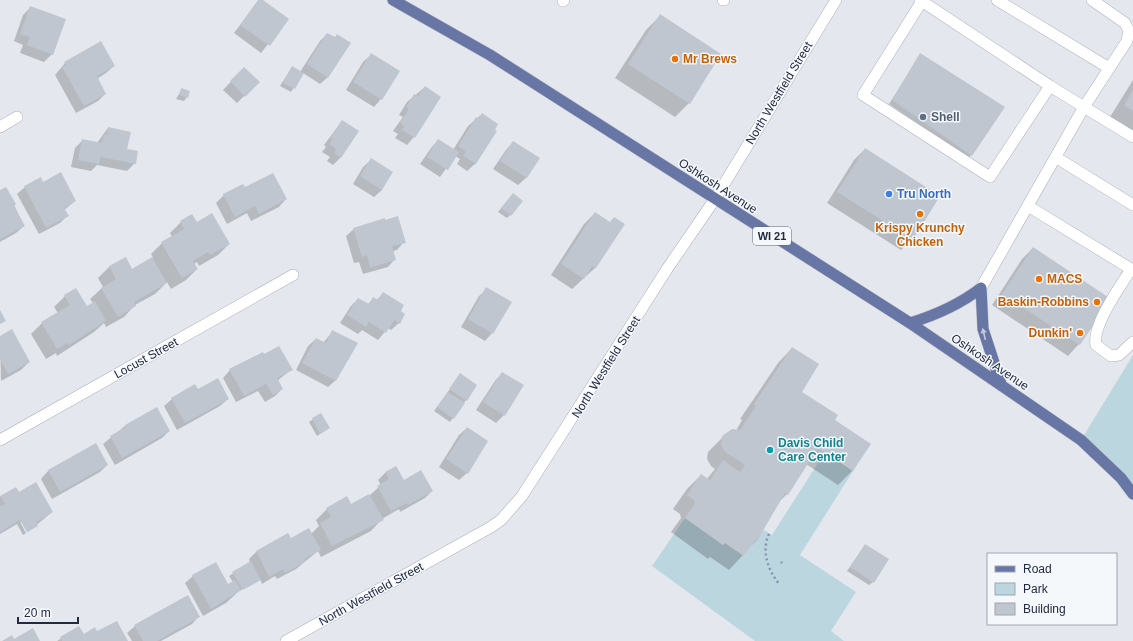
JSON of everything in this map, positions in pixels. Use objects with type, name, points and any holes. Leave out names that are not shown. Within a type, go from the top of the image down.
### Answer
[{"type":"main road","name":"Oshkosh Avenue","points":[[393,0],[490,56],[910,323],[1001,384],[1085,444],[1121,478],[1133,494]]},
{"type":"main road","points":[[910,323],[944,312],[981,288]]},
{"type":"main road","points":[[981,288],[982,329],[1001,384]]},
{"type":"street","name":"North Westfield Street","points":[[286,641],[501,520],[522,496],[667,269],[715,199],[836,0]]},
{"type":"street","points":[[997,0],[1109,68]]},
{"type":"street","points":[[981,288],[1084,107],[1127,41],[1130,31],[1125,23],[1092,0]]},
{"type":"street","points":[[1050,86],[990,178],[863,95],[921,1],[1050,86],[1133,137]]},
{"type":"street","points":[[0,127],[17,117]]},
{"type":"street","points":[[1056,158],[1133,205]]},
{"type":"street","points":[[1028,206],[1132,270],[1097,329],[1095,338],[1096,345],[1111,356],[1119,355],[1133,342]]},
{"type":"street","name":"Locust Street","points":[[0,440],[293,275]]},
{"type":"path","points":[[769,534],[765,545],[766,556],[773,578],[780,585]]},
{"type":"green space","points":[[1133,355],[1133,494],[1081,440]]},
{"type":"green space","points":[[825,452],[853,471],[800,555],[856,592],[831,631],[844,641],[755,641],[652,566],[685,518],[723,545],[725,543],[744,556],[764,530],[772,535]]},
{"type":"building","points":[[258,0],[263,0],[289,19],[270,46],[240,25]]},
{"type":"building","points":[[30,6],[66,19],[53,55],[27,45],[30,37],[20,34]]},
{"type":"building","name":"Mr Brews","points":[[660,14],[721,54],[690,104],[628,64]]},
{"type":"building","points":[[327,33],[335,37],[337,34],[351,43],[328,78],[307,64]]},
{"type":"building","points":[[101,41],[115,66],[97,76],[106,94],[84,106],[62,67],[66,65],[64,62]]},
{"type":"building","points":[[371,53],[400,71],[382,100],[353,82]]},
{"type":"building","points":[[920,53],[1005,107],[972,156],[892,100]]},
{"type":"building","points":[[292,66],[304,73],[295,89],[283,83]]},
{"type":"building","points":[[244,67],[260,82],[245,97],[230,81]]},
{"type":"building","points":[[425,86],[441,97],[415,138],[402,130],[404,126],[400,123],[409,109],[406,107],[414,94],[418,96]]},
{"type":"building","points":[[181,88],[190,91],[188,98],[179,95]]},
{"type":"building","points":[[1133,90],[1133,111],[1124,105]]},
{"type":"building","points":[[482,113],[498,124],[495,130],[497,131],[476,164],[463,156],[466,152],[458,146],[476,117],[478,119]]},
{"type":"building","points":[[342,120],[359,131],[341,158],[334,153],[336,149],[329,144],[333,139],[330,138]]},
{"type":"building","points":[[108,127],[131,132],[127,149],[138,151],[136,164],[101,157],[99,164],[78,160],[82,139],[102,143],[104,134],[107,135]]},
{"type":"building","points":[[438,139],[459,152],[448,170],[427,157]]},
{"type":"building","points":[[513,141],[540,158],[527,178],[500,161]]},
{"type":"building","name":"Tru North","points":[[865,148],[940,196],[913,240],[837,192]]},
{"type":"building","points":[[371,158],[393,172],[382,190],[360,176]]},
{"type":"building","points":[[61,172],[76,201],[64,208],[69,216],[46,228],[24,186],[41,177],[43,182]]},
{"type":"building","points":[[273,173],[287,199],[259,214],[255,206],[235,217],[223,194],[243,184],[245,187]]},
{"type":"building","points":[[6,187],[16,204],[14,206],[25,226],[0,239],[0,190]]},
{"type":"building","points":[[513,193],[523,201],[511,216],[501,208]]},
{"type":"building","points":[[595,212],[610,222],[614,217],[625,224],[596,268],[592,266],[584,279],[561,264]]},
{"type":"building","points":[[212,213],[230,244],[210,255],[208,252],[193,261],[198,269],[182,278],[161,242],[184,229],[180,221],[192,214],[197,222]]},
{"type":"building","points":[[398,216],[406,243],[392,246],[396,260],[370,268],[367,255],[362,257],[353,228],[385,218],[385,220]]},
{"type":"building","points":[[1033,247],[1111,299],[1080,345],[1002,294]]},
{"type":"building","points":[[126,257],[132,269],[152,257],[167,283],[134,302],[136,306],[118,317],[101,288],[116,279],[109,266]]},
{"type":"building","points":[[486,287],[512,302],[493,334],[468,319]]},
{"type":"building","points":[[76,288],[87,306],[95,301],[106,321],[69,345],[67,343],[57,349],[41,322],[70,305],[64,295]]},
{"type":"building","points":[[383,292],[404,305],[401,311],[405,314],[400,324],[394,320],[386,333],[369,322],[366,327],[347,315],[358,298],[369,304],[373,297],[378,300]]},
{"type":"building","points":[[0,310],[6,321],[0,324]]},
{"type":"building","points":[[12,329],[30,362],[8,374],[0,359],[0,336]]},
{"type":"building","points":[[332,330],[358,343],[336,381],[302,363],[316,338],[326,343]]},
{"type":"building","points":[[279,346],[293,370],[277,378],[283,389],[273,395],[266,384],[244,396],[229,369],[263,352],[264,354]]},
{"type":"building","name":"Davis Child Care Center","points":[[792,347],[819,364],[802,392],[838,415],[835,420],[871,444],[853,471],[818,448],[788,495],[785,493],[758,539],[744,556],[725,543],[723,545],[685,518],[695,503],[694,500],[687,495],[701,474],[710,480],[723,460],[740,472],[745,465],[725,452],[721,445],[722,436],[732,429],[740,430],[756,406],[754,404]]},
{"type":"building","points":[[502,372],[524,385],[505,416],[483,402]]},
{"type":"building","points":[[460,373],[477,385],[467,401],[449,389]]},
{"type":"building","points":[[218,378],[229,399],[185,423],[171,398],[195,384],[198,389]]},
{"type":"building","points":[[448,392],[465,403],[454,419],[437,407]]},
{"type":"building","points":[[157,407],[170,431],[122,458],[110,436],[126,427],[125,425]]},
{"type":"building","points":[[321,413],[330,428],[320,434],[312,418]]},
{"type":"building","points":[[467,427],[488,441],[468,474],[446,459]]},
{"type":"building","points":[[96,443],[108,465],[60,492],[48,470]]},
{"type":"building","points":[[396,466],[404,480],[421,470],[433,491],[408,505],[407,503],[391,511],[377,486],[389,479],[385,472]]},
{"type":"building","points":[[36,482],[53,512],[36,522],[38,526],[27,532],[20,520],[0,532],[0,506],[5,504],[0,496],[16,487],[19,492]]},
{"type":"building","points":[[369,494],[384,520],[332,546],[320,523],[331,517],[326,508],[347,496],[351,504]]},
{"type":"building","points":[[309,528],[321,550],[304,559],[305,562],[285,573],[283,569],[269,577],[256,551],[288,533],[291,538]]},
{"type":"building","points":[[865,544],[889,559],[874,583],[850,567]]},
{"type":"building","points":[[251,561],[261,580],[243,590],[232,572]]},
{"type":"building","points":[[216,562],[228,584],[235,580],[241,590],[211,609],[192,575]]},
{"type":"building","points":[[188,595],[200,617],[157,641],[143,641],[134,625]]},
{"type":"building","points":[[117,621],[128,641],[62,641],[60,637],[79,626],[84,634],[95,627],[97,631]]},
{"type":"building","points":[[33,628],[40,641],[2,641],[12,635],[14,639]]},
{"type":"place","name":"Mr Brews","points":[[675,59]]},
{"type":"place","name":"Shell","points":[[923,117]]},
{"type":"place","name":"Tru North","points":[[889,194]]},
{"type":"place","name":"Krispy Krunchy Chicken","points":[[920,214]]},
{"type":"place","name":"MACS","points":[[1039,279]]},
{"type":"place","name":"Baskin-Robbins","points":[[1097,302]]},
{"type":"place","name":"Dunkin'","points":[[1080,333]]},
{"type":"place","name":"Davis Child Care Center","points":[[770,450]]}]
